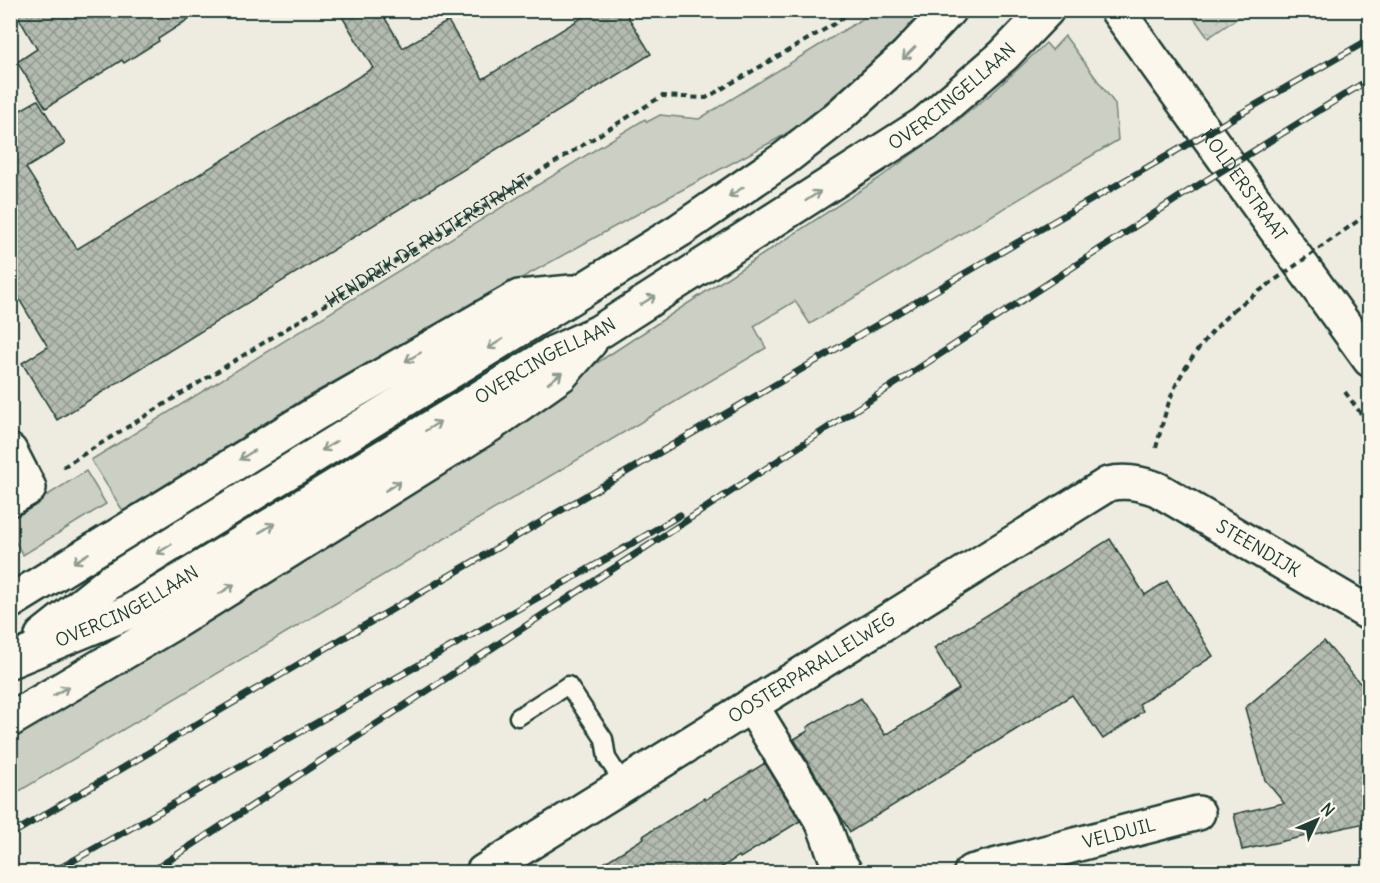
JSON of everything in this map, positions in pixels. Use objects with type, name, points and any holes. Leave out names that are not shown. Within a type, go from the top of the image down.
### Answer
[{"type":"main road","name":"OVERCINGELLAAN","points":[[10,661],[110,582],[680,230],[784,159],[838,117],[906,57],[949,10]]},
{"type":"main road","name":"ROLDERSTRAAT","points":[[1117,10],[1370,360]]},
{"type":"main road","name":"OVERCINGELLAAN","points":[[10,661],[129,612],[553,353],[599,332],[924,124],[1004,55],[1044,14]]},
{"type":"main road","points":[[10,602],[315,414],[519,297],[581,291]]},
{"type":"main road","points":[[10,720],[180,619],[490,424],[561,375],[599,332]]},
{"type":"main road","points":[[10,451],[20,494]]},
{"type":"main road","name":"OOSTERPARALLELWEG","points":[[483,873],[1096,490],[1120,481],[1145,485]]},
{"type":"main road","name":"STEENDIJK","points":[[1145,485],[1165,494],[1370,614]]},
{"type":"main road","points":[[751,705],[823,823],[836,858],[845,873]]},
{"type":"main road","name":"VELDUIL","points":[[971,873],[1198,813]]},
{"type":"lane","points":[[518,717],[568,685],[604,739],[607,758],[624,784]]},
{"type":"path","name":"HENDRIK DE RUITERSTRAAT","points":[[20,494],[662,96],[706,98],[834,24],[853,10]]},
{"type":"path","points":[[1145,485],[1177,382],[1211,332],[1233,310],[1368,214]]},
{"type":"green space","points":[[874,11],[925,11],[890,46],[800,125],[777,139],[310,395],[123,511],[91,460],[645,119],[647,122],[660,115],[699,119]]},
{"type":"green space","points":[[1189,11],[1248,11],[1208,38]]},
{"type":"green space","points":[[1065,36],[1115,104],[1118,140],[810,324],[795,301],[754,326],[766,348],[11,796],[10,735],[580,374],[878,179],[950,127],[992,93],[1046,43],[1052,50]]},
{"type":"green space","points":[[86,471],[106,504],[23,555],[11,534],[11,518]]},
{"type":"building","points":[[14,10],[203,10],[124,63],[122,60],[46,108],[17,62],[37,49]]},
{"type":"building","points":[[338,10],[380,10],[403,48],[448,21],[483,79],[594,10],[624,10],[651,54],[57,420],[22,363],[48,347],[10,284],[10,116],[38,100],[65,144],[26,168],[77,249],[373,68]]},
{"type":"building","points":[[1110,539],[1145,595],[1167,581],[1213,656],[1139,704],[1143,711],[1138,716],[1103,739],[1072,695],[850,832],[794,739],[808,731],[807,727],[847,703],[851,704],[861,698],[885,735],[959,689],[934,648]]},
{"type":"building","points":[[1324,641],[1370,695],[1370,822],[1242,850],[1234,814],[1284,803],[1265,780],[1245,708]]},
{"type":"building","points":[[765,763],[800,821],[713,873],[588,873],[704,798],[705,800]]},
{"type":"railway","points":[[10,835],[1032,234],[1370,39]]},
{"type":"railway","points":[[151,872],[1181,196],[1370,79]]},
{"type":"railway","points":[[53,872],[680,515]]}]
